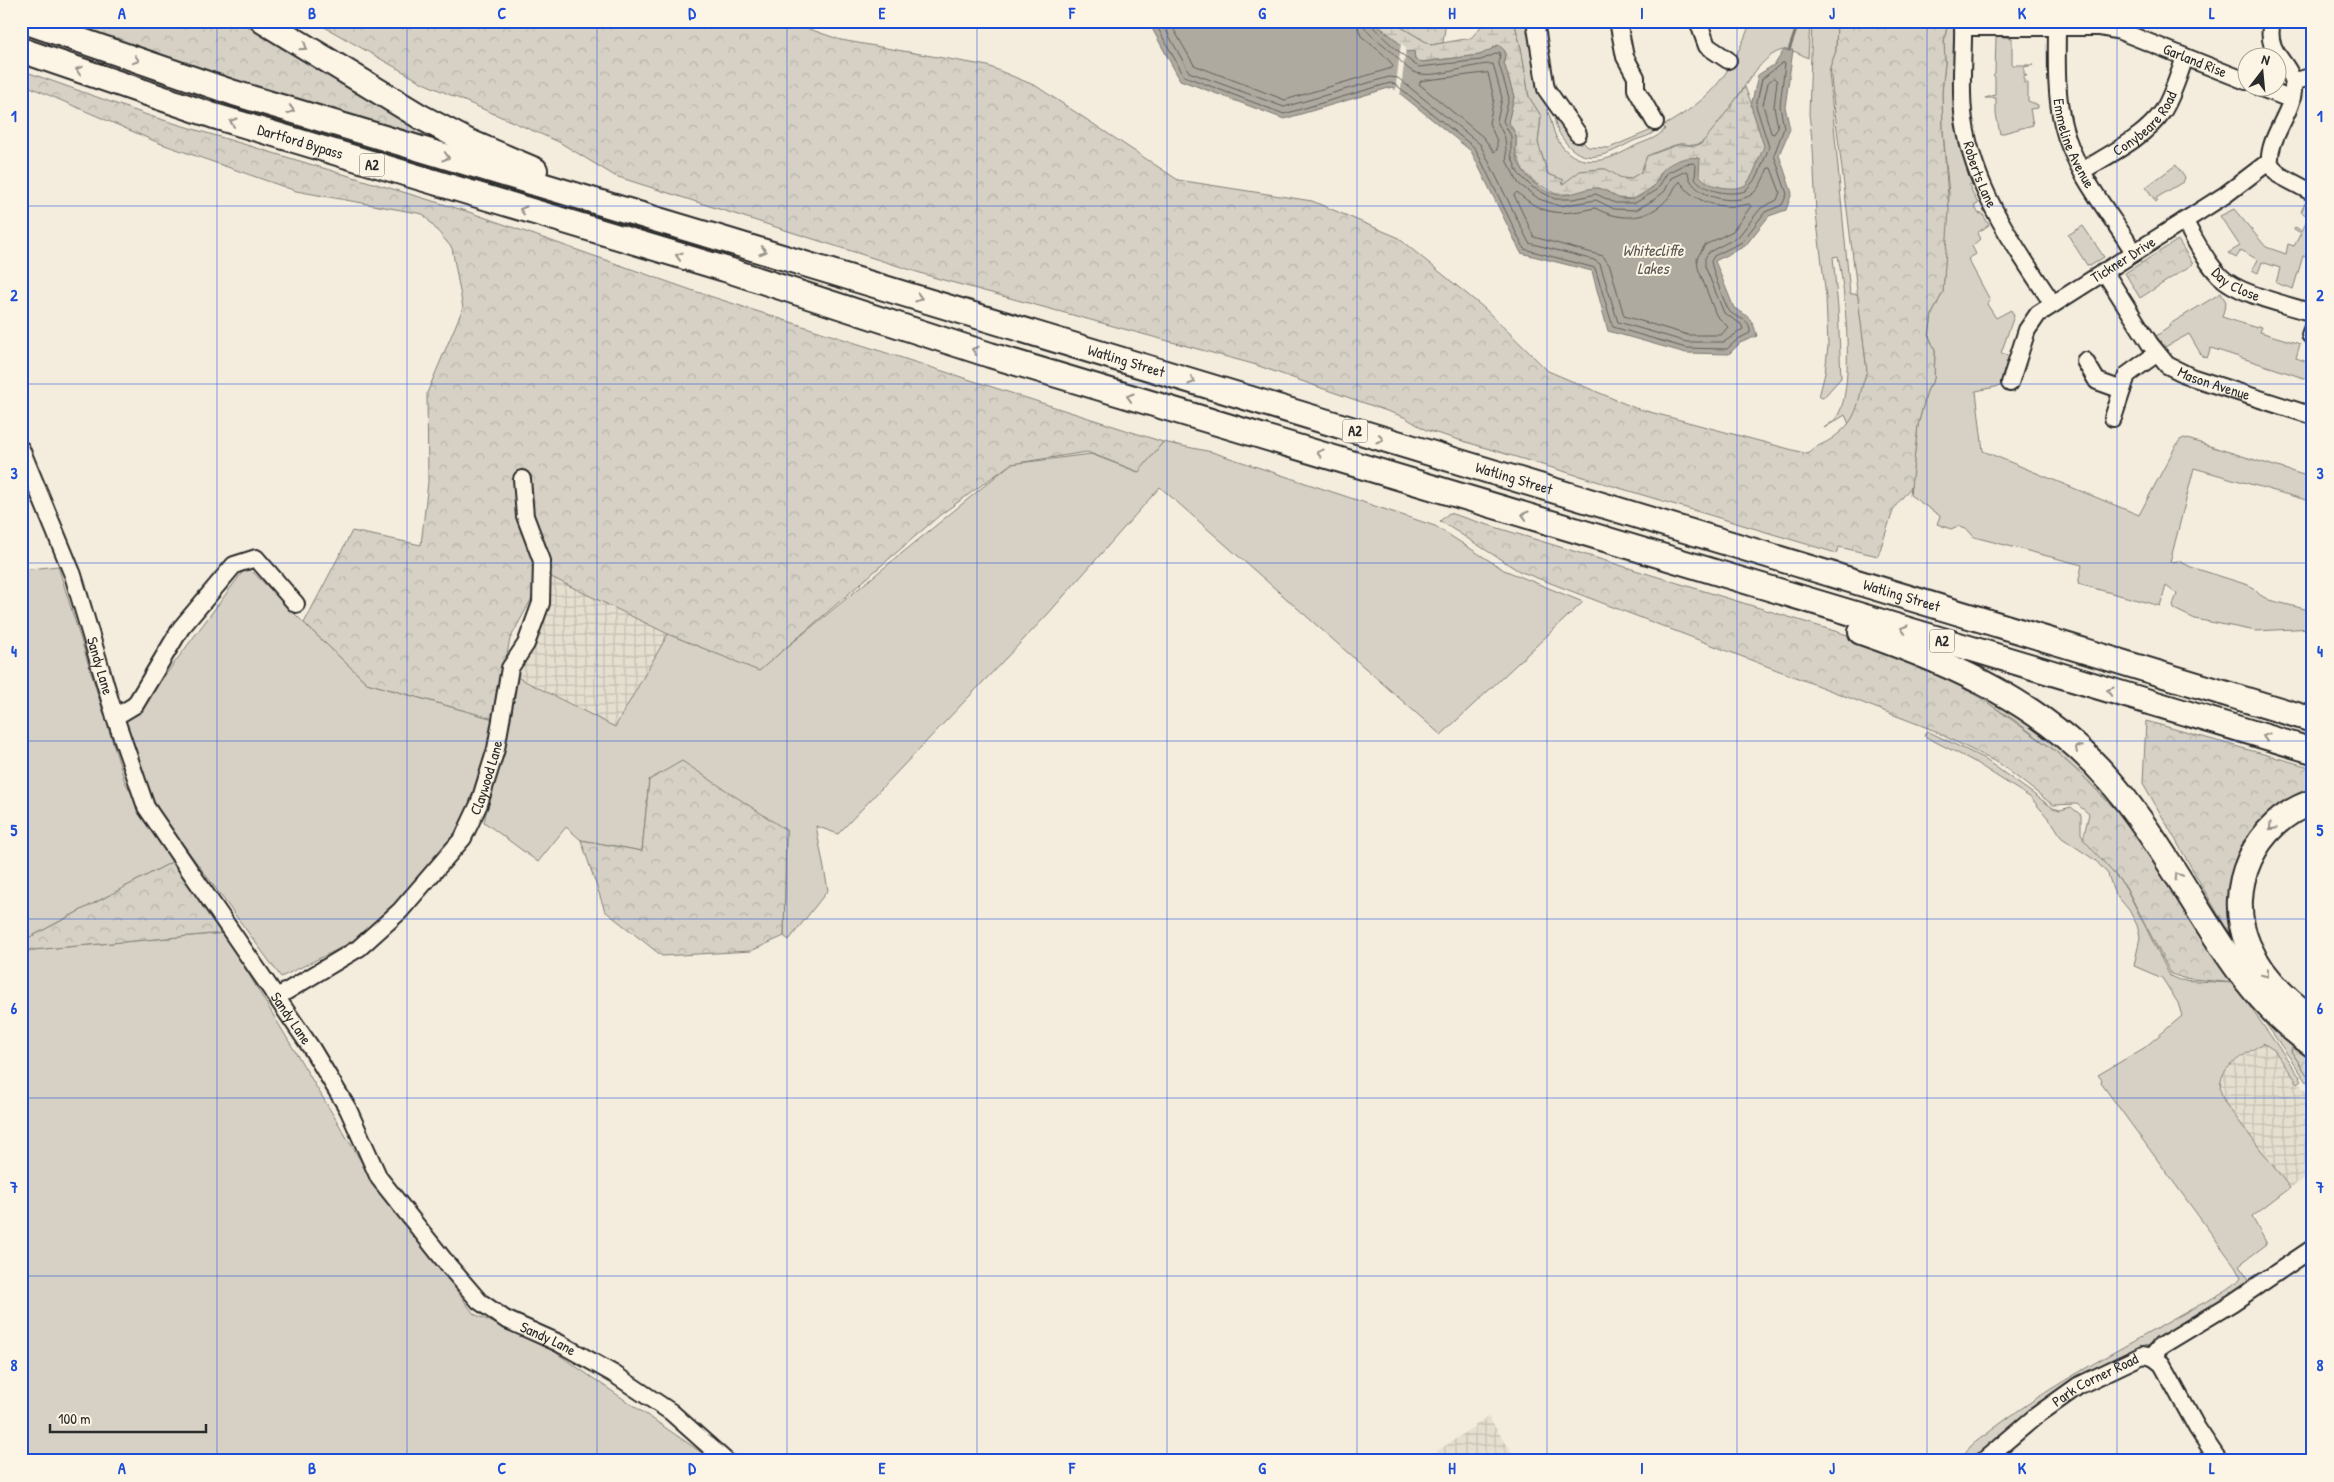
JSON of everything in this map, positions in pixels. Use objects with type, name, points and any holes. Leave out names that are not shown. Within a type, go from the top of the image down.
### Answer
[{"type":"highway","name":"Dartford Bypass","points":[[24,21],[234,93],[710,235]]},
{"type":"highway","name":"A2","points":[[263,21],[421,117],[467,141],[548,176],[710,235]]},
{"type":"highway","name":"Dartford Bypass","points":[[21,50],[214,116],[725,269]]},
{"type":"highway","name":"Watling Street","points":[[710,235],[2313,720]]},
{"type":"highway","name":"Watling Street","points":[[725,269],[990,355],[2313,751]]},
{"type":"highway","points":[[1572,529],[1750,596],[1920,653],[1976,678],[2032,712],[2081,751],[2110,781],[2145,827],[2230,960],[2256,995],[2278,1018],[2313,1045]]},
{"type":"highway","points":[[1994,623],[2313,704]]},
{"type":"highway","points":[[2313,802],[2300,806],[2279,820],[2262,837],[2250,856],[2240,898],[2241,917],[2247,943],[2257,963],[2287,999],[2313,1019]]},
{"type":"street","points":[[1535,21],[1546,89],[1578,134]]},
{"type":"street","points":[[1618,21],[1625,57],[1636,77],[1636,89],[1655,122]]},
{"type":"street","points":[[1698,21],[1707,46],[1728,60]]},
{"type":"street","points":[[2272,21],[2270,34],[2272,46],[2293,82],[2292,94],[2271,149],[2270,164],[2279,175],[2313,193]]},
{"type":"street","name":"Garland Rise","points":[[1963,24],[2057,24],[2099,27],[2120,31],[2236,78]]},
{"type":"street","name":"Roberts Lane","points":[[1963,24],[1964,119],[1971,152],[1983,188],[1997,216],[2052,304]]},
{"type":"street","name":"Emmeline Avenue","points":[[2057,24],[2058,90],[2061,114],[2070,146],[2082,171],[2134,252]]},
{"type":"street","name":"Conybeare Road","points":[[2082,171],[2133,140],[2151,126],[2166,104],[2186,57]]},
{"type":"street","points":[[2293,82],[2313,76]]},
{"type":"street","name":"Tickner Drive","points":[[2010,383],[2029,327],[2036,316],[2232,190],[2263,166],[2270,164]]},
{"type":"street","name":"Day Close","points":[[2184,221],[2218,274],[2227,282],[2247,292],[2313,313]]},
{"type":"street","name":"Mason Avenue","points":[[2104,271],[2156,354],[2170,367],[2191,376],[2313,416]]},
{"type":"street","points":[[2113,418],[2128,374],[2156,354]]},
{"type":"street","points":[[2085,361],[2097,381],[2122,390]]},
{"type":"street","name":"Sandy Lane","points":[[21,449],[73,575],[115,717],[146,807],[312,1049],[348,1109],[379,1178],[479,1301],[505,1319],[559,1343],[614,1374],[671,1412],[726,1461]]},
{"type":"street","name":"Claywood Lane","points":[[277,997],[359,948],[400,911],[463,838],[479,804],[496,750],[510,668],[526,644],[541,603],[542,561],[524,516],[522,479]]},
{"type":"street","points":[[115,717],[134,705],[181,628],[234,565],[256,558],[296,604]]},
{"type":"street","name":"Park Corner Road","points":[[1983,1461],[2036,1416],[2078,1386],[2138,1356],[2152,1357],[2160,1347],[2232,1303],[2313,1248]]},
{"type":"street","points":[[2152,1357],[2162,1364],[2197,1428],[2219,1461]]},
{"type":"shaded area","points":[[547,574],[668,634],[615,727],[517,677],[545,612]]},
{"type":"shaded area","points":[[2269,1040],[2274,1050],[2313,1101],[2313,1185],[2307,1178],[2290,1188],[2221,1099],[2219,1083],[2225,1069]]},
{"type":"shaded area","points":[[1488,1417],[1518,1461],[1423,1461]]},
{"type":"green space","points":[[61,21],[238,21],[430,135],[406,134],[273,94]]},
{"type":"green space","points":[[314,21],[786,21],[841,40],[988,66],[1036,86],[1178,180],[1312,201],[1397,237],[1484,308],[1548,371],[1635,408],[1808,454],[1843,430],[1854,415],[1867,371],[1830,67],[1836,51],[1837,21],[1948,21],[1944,42],[1945,63],[1942,92],[1949,210],[1943,292],[1932,314],[1929,336],[1935,351],[1934,379],[1927,391],[1918,425],[1911,487],[1894,508],[1878,556],[1839,547],[1836,553],[1426,430],[1404,417],[1253,364],[936,278],[615,176],[559,142],[423,83]]},
{"type":"green space","points":[[1372,21],[1391,21],[1431,45],[1471,38],[1486,21],[1514,21],[1521,48],[1529,97],[1541,116],[1538,143],[1548,174],[1564,180],[1561,183],[1563,184],[1580,171],[1601,169],[1606,169],[1623,179],[1630,179],[1641,172],[1647,156],[1680,144],[1694,146],[1701,144],[1745,87],[1786,193],[1657,237],[1697,157],[1661,172],[1654,186],[1634,199],[1616,198],[1597,188],[1574,194],[1556,194],[1535,183],[1523,170],[1516,153],[1516,135],[1508,120],[1514,97],[1504,63],[1505,51],[1497,45],[1489,52],[1480,55],[1420,62],[1415,59],[1414,52],[1406,52],[1395,39]]},
{"type":"green space","points":[[1391,21],[1446,21],[1443,43],[1431,45]]},
{"type":"green space","points":[[1514,21],[1527,21],[1538,89],[1550,107],[1547,110],[1557,139],[1572,156],[1591,161],[1611,157],[1653,138],[1665,129],[1663,126],[1695,106],[1728,70],[1751,21],[1810,21],[1808,58],[1790,50],[1783,50],[1772,55],[1751,78],[1712,134],[1699,144],[1676,145],[1647,156],[1641,172],[1630,179],[1617,177],[1604,169],[1582,171],[1564,184],[1561,184],[1563,180],[1548,174],[1538,143],[1541,116],[1529,97],[1521,48]]},
{"type":"green space","points":[[1812,21],[1837,21],[1836,51],[1829,72],[1850,294],[1858,294],[1867,371],[1856,412],[1849,424],[1845,415],[1824,428],[1837,417],[1843,401],[1846,383],[1847,337],[1846,313],[1838,256],[1833,257],[1838,308],[1841,378],[1823,398],[1819,397],[1825,373],[1828,346],[1826,297],[1816,214],[1813,148],[1809,114]]},
{"type":"green space","points":[[1948,21],[1958,21],[1959,144],[1969,177],[1977,182],[1969,185],[1978,204],[1974,206],[1979,214],[1982,213],[1989,225],[1977,233],[1980,239],[1972,246],[1976,254],[1968,259],[1990,300],[1987,304],[1996,318],[2011,310],[2014,316],[2001,353],[2014,357],[2005,385],[1976,391],[1983,451],[2139,515],[2174,449],[2180,440],[2184,438],[2313,478],[2313,502],[2194,468],[2170,562],[2179,561],[2191,567],[2251,586],[2260,595],[2269,600],[2313,611],[2313,628],[2256,631],[2195,619],[2174,609],[2173,605],[2177,594],[2166,586],[2160,606],[2078,584],[2082,565],[1974,537],[1968,530],[1958,526],[1951,529],[1937,524],[1940,516],[1910,495],[1918,425],[1927,391],[1934,379],[1935,351],[1929,336],[1932,314],[1943,292],[1949,194],[1943,132],[1942,92],[1945,63],[1944,42]]},
{"type":"green space","points":[[1996,36],[2012,38],[2012,65],[2033,65],[2024,67],[2024,74],[2027,76],[2024,76],[2024,83],[2028,83],[2028,101],[2038,105],[2038,108],[2030,109],[2033,125],[2000,134],[1996,114],[1996,98],[1985,98],[1995,95],[1995,77],[1993,75],[1995,73]]},
{"type":"green space","points":[[21,70],[150,116],[466,211],[694,291],[1163,442],[1139,472],[1087,452],[1011,464],[940,515],[759,671],[668,634],[545,574],[510,639],[494,719],[367,683],[304,623],[352,531],[421,545],[428,482],[427,393],[463,308],[452,248],[423,214],[296,191],[159,143],[21,83]]},
{"type":"green space","points":[[1554,114],[1588,147],[1609,148],[1654,129],[1654,132],[1605,154],[1588,156],[1579,154],[1563,139],[1559,133]]},
{"type":"green space","points":[[2176,165],[2185,178],[2183,182],[2156,198],[2158,201],[2156,202],[2146,187]]},
{"type":"green space","points":[[2305,203],[2313,207],[2313,221],[2307,232],[2313,235],[2313,258],[2303,256],[2293,289],[2276,283],[2280,268],[2262,262],[2258,273],[2252,270],[2258,260],[2241,250],[2236,258],[2228,253],[2240,246],[2220,216],[2234,209],[2266,247],[2286,254],[2288,244],[2294,246],[2301,233],[2294,229],[2295,227],[2302,231],[2309,217],[2301,212]]},
{"type":"green space","points":[[2083,226],[2104,257],[2090,266],[2087,265],[2068,235]]},
{"type":"green space","points":[[2178,240],[2193,264],[2140,298],[2125,273]]},
{"type":"green space","points":[[2221,293],[2226,302],[2222,317],[2257,328],[2258,326],[2262,327],[2260,332],[2300,344],[2296,358],[2313,364],[2313,381],[2211,348],[2207,358],[2202,356],[2189,334],[2165,347],[2156,336],[2171,326],[2170,324]]},
{"type":"green space","points":[[1163,442],[1212,452],[1435,526],[1504,570],[1583,602],[1441,735],[1160,487],[1047,615],[838,834],[816,826],[828,890],[789,940],[784,936],[786,830],[649,780],[642,851],[581,840],[566,827],[538,862],[484,822],[517,677],[615,727],[668,634],[759,670],[1011,464],[1091,454],[1138,472]]},
{"type":"green space","points":[[1449,513],[1864,640],[1944,677],[1984,700],[2054,750],[2083,776],[2148,843],[2235,983],[2183,978],[2171,974],[2126,887],[2083,839],[2089,814],[2077,804],[2053,805],[2000,764],[1928,728],[1519,571],[1440,521]]},
{"type":"green space","points":[[58,566],[125,782],[172,862],[21,942],[21,570]]},
{"type":"green space","points":[[247,566],[367,683],[494,719],[479,780],[458,833],[398,901],[351,943],[281,977],[154,805],[125,722],[148,698]]},
{"type":"green space","points":[[1849,634],[1932,663],[2072,749],[2148,843],[2083,776],[2054,750],[2014,720],[1964,688]]},
{"type":"green space","points":[[2146,721],[2313,768],[2313,790],[2280,806],[2243,841],[2229,906],[2238,949],[2143,783]]},
{"type":"green space","points":[[1927,731],[1983,758],[2053,808],[2060,810],[2071,807],[2081,815],[2081,834],[2126,888],[2170,976],[2179,980],[2233,983],[2302,1080],[2298,1083],[2274,1050],[2263,1043],[2236,1060],[2223,1074],[2221,1082],[2221,1092],[2225,1103],[2290,1188],[2252,1217],[2267,1244],[2239,1265],[2253,1285],[2161,1339],[2102,1369],[1979,1461],[1961,1461],[1966,1451],[1974,1443],[2016,1412],[2089,1366],[2225,1291],[2241,1277],[2235,1266],[2101,1083],[2102,1080],[2098,1075],[2144,1048],[2182,1016],[2178,1003],[2162,978],[2134,966],[2140,937],[2137,925],[2129,910],[2114,892],[2108,874],[2095,860],[2062,838],[2054,825],[2031,798],[1973,761],[1924,736]]},
{"type":"green space","points":[[682,761],[786,830],[784,936],[751,951],[662,956],[605,911],[581,840],[642,851],[649,780]]},
{"type":"green space","points":[[172,862],[224,933],[21,951],[21,942]]},
{"type":"green space","points":[[224,933],[362,1163],[474,1314],[549,1348],[714,1461],[21,1461],[21,951]]},
{"type":"green space","points":[[2236,982],[2294,1041],[2291,1051],[2308,1076],[2310,1086]]},
{"type":"green space","points":[[2294,1041],[2313,1056],[2313,1089],[2308,1076],[2291,1051]]},
{"type":"water","name":"Whitecliffe Lakes","points":[[1148,21],[1372,21],[1395,39],[1406,52],[1414,51],[1415,60],[1423,62],[1480,55],[1499,45],[1505,51],[1504,63],[1514,97],[1508,123],[1515,134],[1518,162],[1526,175],[1538,186],[1559,195],[1597,188],[1617,198],[1627,200],[1645,194],[1656,183],[1662,171],[1669,165],[1691,158],[1700,159],[1699,174],[1713,185],[1734,188],[1746,185],[1753,174],[1764,146],[1751,106],[1758,75],[1775,64],[1784,50],[1793,50],[1785,107],[1790,129],[1779,155],[1792,193],[1786,210],[1769,216],[1745,246],[1715,261],[1734,308],[1749,319],[1754,326],[1757,336],[1740,343],[1729,354],[1686,353],[1608,331],[1592,271],[1521,253],[1471,151],[1392,87],[1284,119],[1180,80]]},
{"type":"pier","points":[[1401,43],[1406,48],[1400,97],[1395,93]]},
{"type":"waterway","points":[[1789,50],[1799,21]]}]
